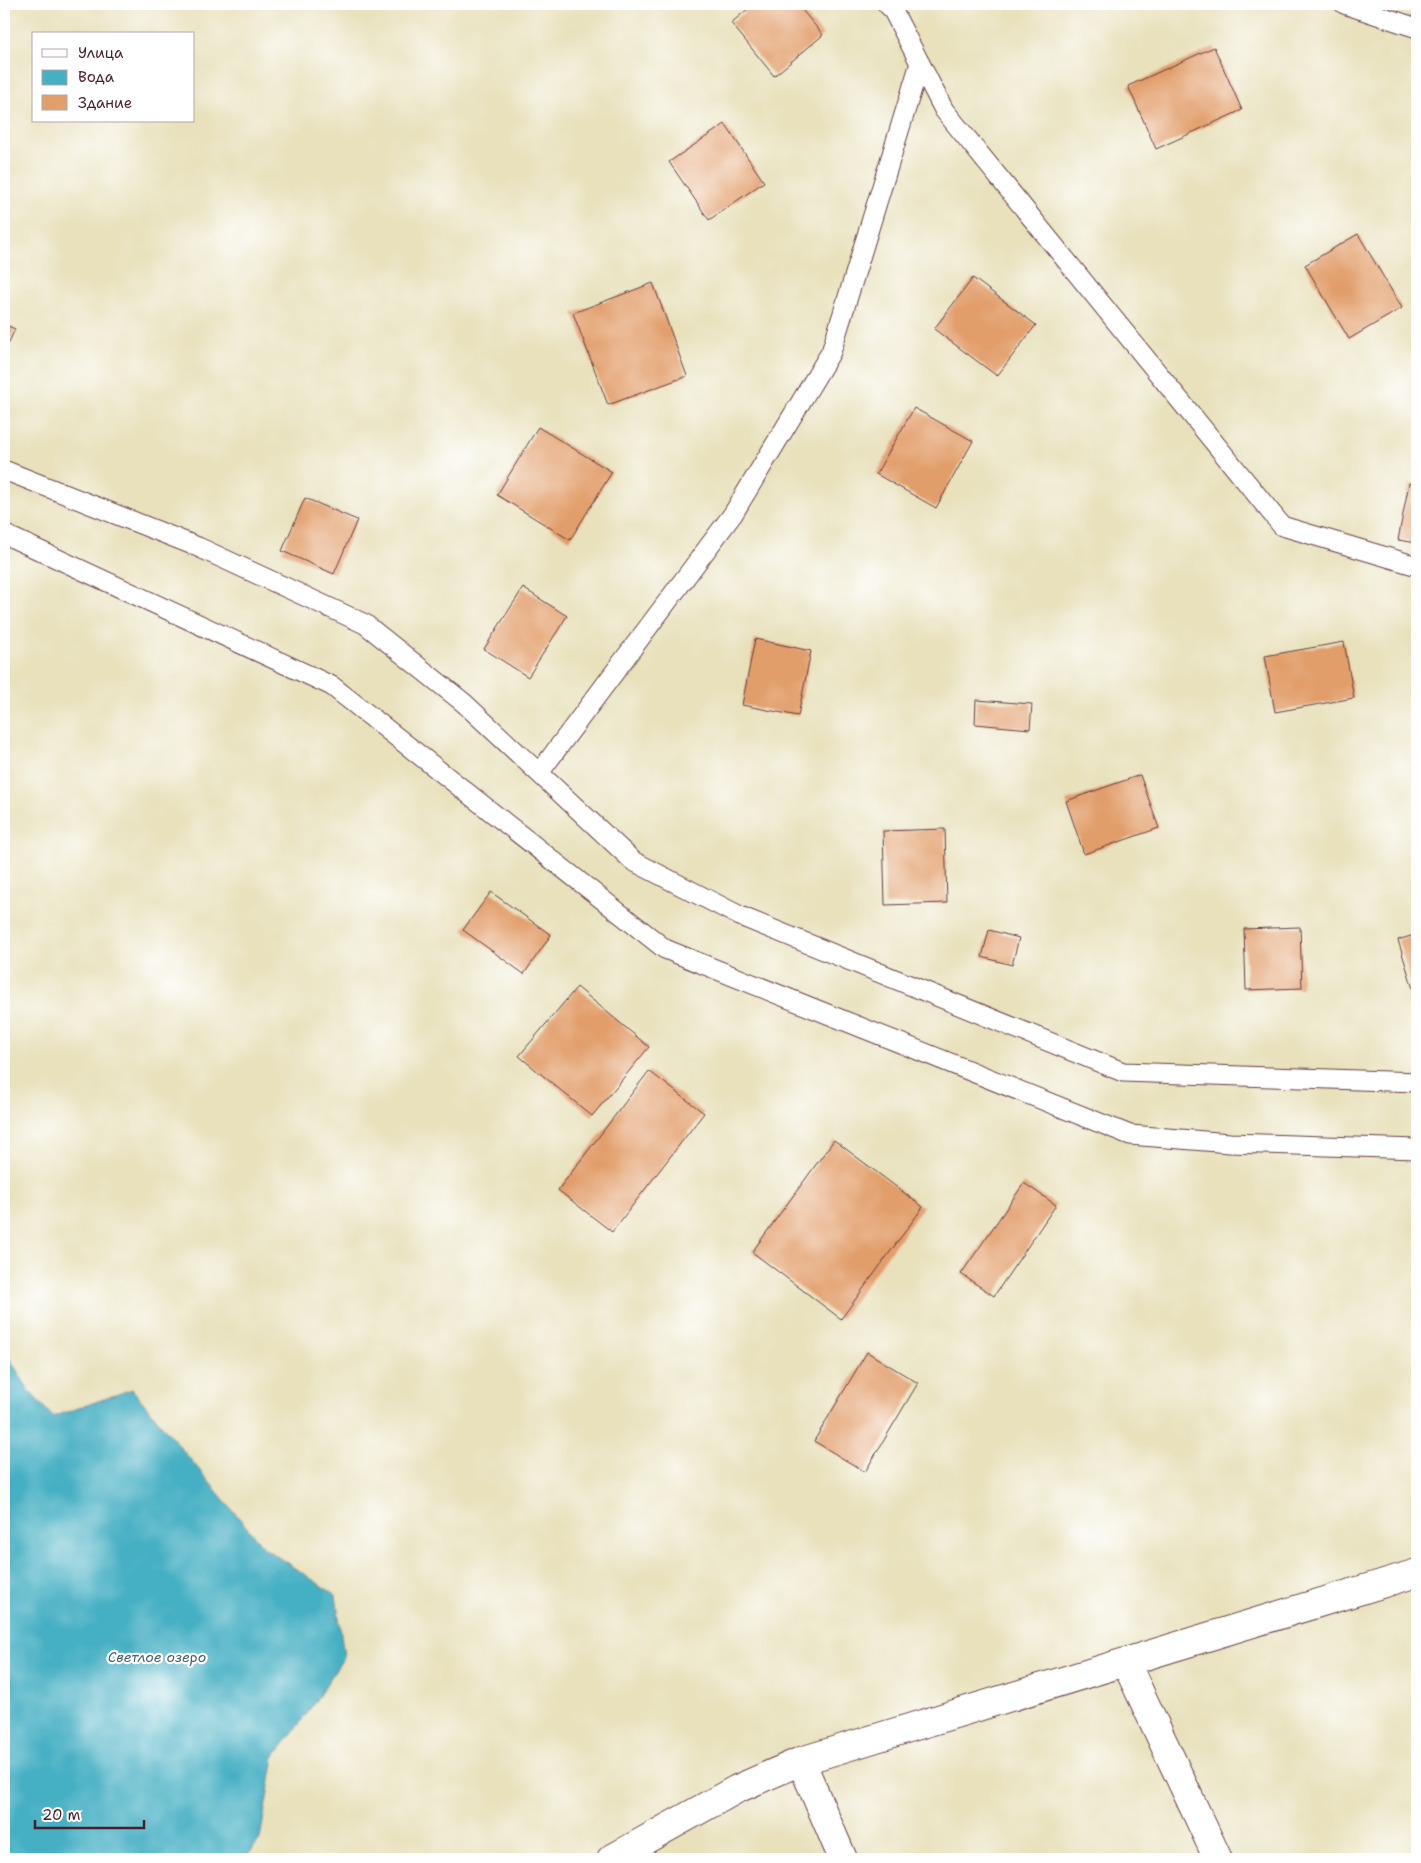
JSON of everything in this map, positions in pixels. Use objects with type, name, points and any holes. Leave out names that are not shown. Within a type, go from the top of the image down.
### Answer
[{"type":"street","points":[[611,1859],[737,1789],[802,1761],[1417,1573]]},
{"type":"street","points":[[1126,1663],[1218,1859]]},
{"type":"street","points":[[802,1761],[843,1859]]},
{"type":"lane","points":[[887,4],[892,9],[944,110],[1282,526],[1417,566]]},
{"type":"lane","points":[[1344,4],[1417,28]]},
{"type":"lane","points":[[539,773],[733,514],[832,352],[920,63]]},
{"type":"lane","points":[[4,470],[198,547],[365,624],[464,703],[633,861],[740,916],[1123,1072],[1417,1082]]},
{"type":"lane","points":[[4,534],[332,686],[665,949],[1130,1135],[1230,1143],[1417,1149]]},
{"type":"water","name":"Светлое озеро","points":[[4,1349],[30,1392],[53,1417],[132,1389],[264,1548],[336,1595],[344,1657],[308,1712],[274,1757],[260,1839],[245,1859],[4,1859]]},
{"type":"building","points":[[754,4],[797,4],[823,35],[774,76],[731,23]]},
{"type":"building","points":[[1214,47],[1242,110],[1156,149],[1128,86]]},
{"type":"building","points":[[725,124],[764,182],[709,220],[669,162]]},
{"type":"building","points":[[1358,234],[1402,308],[1349,339],[1305,265]]},
{"type":"building","points":[[973,278],[1036,325],[997,376],[934,329]]},
{"type":"building","points":[[653,283],[687,376],[608,405],[573,313]]},
{"type":"building","points":[[4,324],[15,329],[4,353]]},
{"type":"building","points":[[914,408],[973,441],[936,508],[876,474]]},
{"type":"building","points":[[538,427],[612,472],[570,540],[497,495]]},
{"type":"building","points":[[1409,483],[1417,485],[1417,543],[1398,540]]},
{"type":"building","points":[[305,498],[357,520],[334,574],[282,551]]},
{"type":"building","points":[[523,588],[567,616],[528,677],[484,649]]},
{"type":"building","points":[[755,639],[811,651],[798,716],[742,705]]},
{"type":"building","points":[[1344,642],[1354,698],[1275,712],[1265,656]]},
{"type":"building","points":[[976,700],[1032,704],[1030,729],[975,724]]},
{"type":"building","points":[[1140,775],[1159,828],[1084,854],[1066,801]]},
{"type":"building","points":[[945,829],[947,903],[885,905],[883,831]]},
{"type":"building","points":[[491,892],[551,935],[524,974],[463,930]]},
{"type":"building","points":[[1300,927],[1302,988],[1246,990],[1244,929]]},
{"type":"building","points":[[989,930],[1019,938],[1012,965],[982,957]]},
{"type":"building","points":[[1417,934],[1417,1002],[1398,940]]},
{"type":"building","points":[[577,987],[649,1047],[592,1116],[519,1056]]},
{"type":"building","points":[[649,1071],[704,1113],[612,1232],[558,1190]]},
{"type":"building","points":[[834,1140],[923,1207],[841,1319],[752,1252]]},
{"type":"building","points":[[1024,1183],[1056,1205],[994,1296],[961,1274]]},
{"type":"building","points":[[867,1352],[918,1383],[865,1472],[814,1441]]}]
